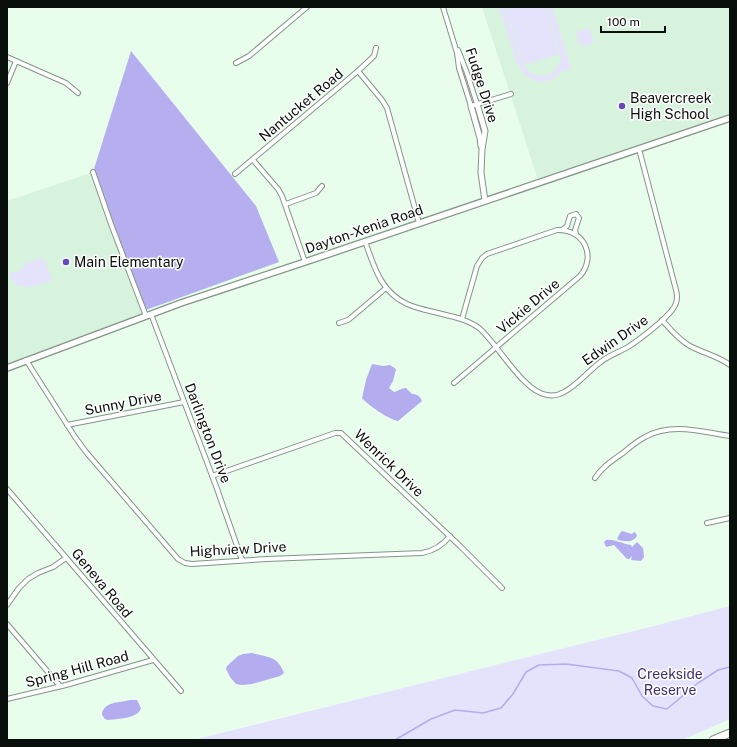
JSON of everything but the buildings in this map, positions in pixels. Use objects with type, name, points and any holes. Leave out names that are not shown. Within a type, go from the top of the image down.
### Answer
[{"type":"highway","points":[[713,740],[730,733]]},
{"type":"main road","name":"Dayton-Xenia Road","points":[[7,368],[181,302],[305,262],[730,118]]},
{"type":"street","points":[[236,63],[250,56],[307,7]]},
{"type":"street","name":"Fudge Drive","points":[[443,7],[482,149]]},
{"type":"street","name":"Fudge Drive","points":[[450,29],[468,74],[485,131],[482,149],[481,177],[485,201]]},
{"type":"street","name":"Nantucket Road","points":[[235,174],[358,71],[374,56],[376,48]]},
{"type":"street","points":[[7,57],[66,83],[78,92]]},
{"type":"street","points":[[7,83],[16,61]]},
{"type":"street","points":[[358,71],[387,108],[419,223]]},
{"type":"street","points":[[471,106],[511,94]]},
{"type":"street","name":"Edwin Drive","points":[[386,288],[396,297],[409,304],[462,319],[480,329],[530,387],[540,393],[555,395],[568,390],[600,362],[635,342],[662,320],[674,307],[677,301],[677,293],[639,149]]},
{"type":"street","points":[[253,160],[278,189],[286,204],[305,262]]},
{"type":"street","name":"Darlington Drive","points":[[93,172],[108,217],[184,402],[242,560]]},
{"type":"street","points":[[286,204],[316,193],[322,186]]},
{"type":"street","points":[[562,230],[567,226],[570,216],[576,214],[579,218],[575,230],[576,235]]},
{"type":"street","points":[[462,319],[477,266],[486,255],[552,231],[569,231],[576,235]]},
{"type":"street","name":"Vickie Drive","points":[[454,383],[582,273],[587,263],[587,252],[584,242],[576,235]]},
{"type":"street","points":[[339,323],[348,320],[386,288],[378,276],[365,241]]},
{"type":"street","points":[[662,320],[682,341],[689,346],[721,359],[730,365]]},
{"type":"street","name":"Highview Drive","points":[[26,360],[86,452],[178,559],[185,563],[192,564],[242,560],[422,553],[439,546],[450,536]]},
{"type":"street","name":"Sunny Drive","points":[[67,425],[184,402]]},
{"type":"street","points":[[595,478],[599,472],[625,451],[644,437],[654,432],[669,429],[684,429],[730,436]]},
{"type":"street","name":"Wenrick Drive","points":[[212,476],[335,433],[341,433],[450,536],[502,588]]},
{"type":"street","name":"Geneva Road","points":[[7,489],[181,692]]},
{"type":"street","points":[[707,523],[730,518]]},
{"type":"street","points":[[7,605],[19,588],[28,580],[38,573],[53,567],[66,558]]},
{"type":"street","points":[[7,624],[60,686]]},
{"type":"street","name":"Spring Hill Road","points":[[7,699],[153,660]]},
{"type":"shaded area","name":"Beavercreek High School","points":[[482,7],[730,7],[730,118],[539,183]]},
{"type":"shaded area","points":[[131,51],[256,206],[279,262],[143,311],[93,172]]},
{"type":"shaded area","name":"Main Elementary","points":[[93,172],[146,316],[7,368],[7,201]]},
{"type":"shaded area","points":[[372,364],[383,366],[390,365],[396,369],[393,381],[389,388],[394,392],[406,388],[412,394],[418,396],[422,401],[398,421],[389,418],[378,411],[362,398],[366,380]]},
{"type":"shaded area","points":[[622,531],[632,534],[634,532],[637,536],[633,540],[622,541],[617,539]]},
{"type":"shaded area","points":[[606,540],[631,545],[632,547],[637,542],[643,548],[644,557],[641,561],[631,560],[632,556],[627,559],[614,545],[606,547],[604,542]]},
{"type":"shaded area","points":[[252,653],[275,660],[284,673],[280,676],[252,684],[236,684],[226,669],[227,666],[238,656]]},
{"type":"shaded area","points":[[137,700],[141,708],[136,714],[128,717],[108,720],[102,715],[105,707],[113,703]]},
{"type":"green space","points":[[499,7],[505,7],[523,65],[532,74],[542,76],[549,75],[556,69],[560,63],[561,57],[546,7],[552,7],[571,68],[562,71],[553,79],[543,82],[535,81],[525,75],[517,64]]},
{"type":"green space","points":[[506,7],[545,7],[559,54],[524,65]]},
{"type":"green space","points":[[589,28],[594,43],[581,47],[576,32]]},
{"type":"green space","points":[[43,257],[52,281],[27,287],[16,284],[12,280],[9,273],[22,270],[24,264]]},
{"type":"green space","name":"Creekside Reserve","points":[[730,606],[730,719],[682,740],[193,740],[654,626]]},
{"type":"waterway","points":[[395,740],[431,719],[455,710],[483,713],[501,708],[513,694],[526,672],[539,665],[566,664],[619,671],[632,678],[642,696],[653,706],[667,709],[698,683],[718,670],[730,667]]},
{"type":"place","name":"Beavercreek High School","points":[[622,106]]},
{"type":"place","name":"Main Elementary","points":[[66,262]]}]
